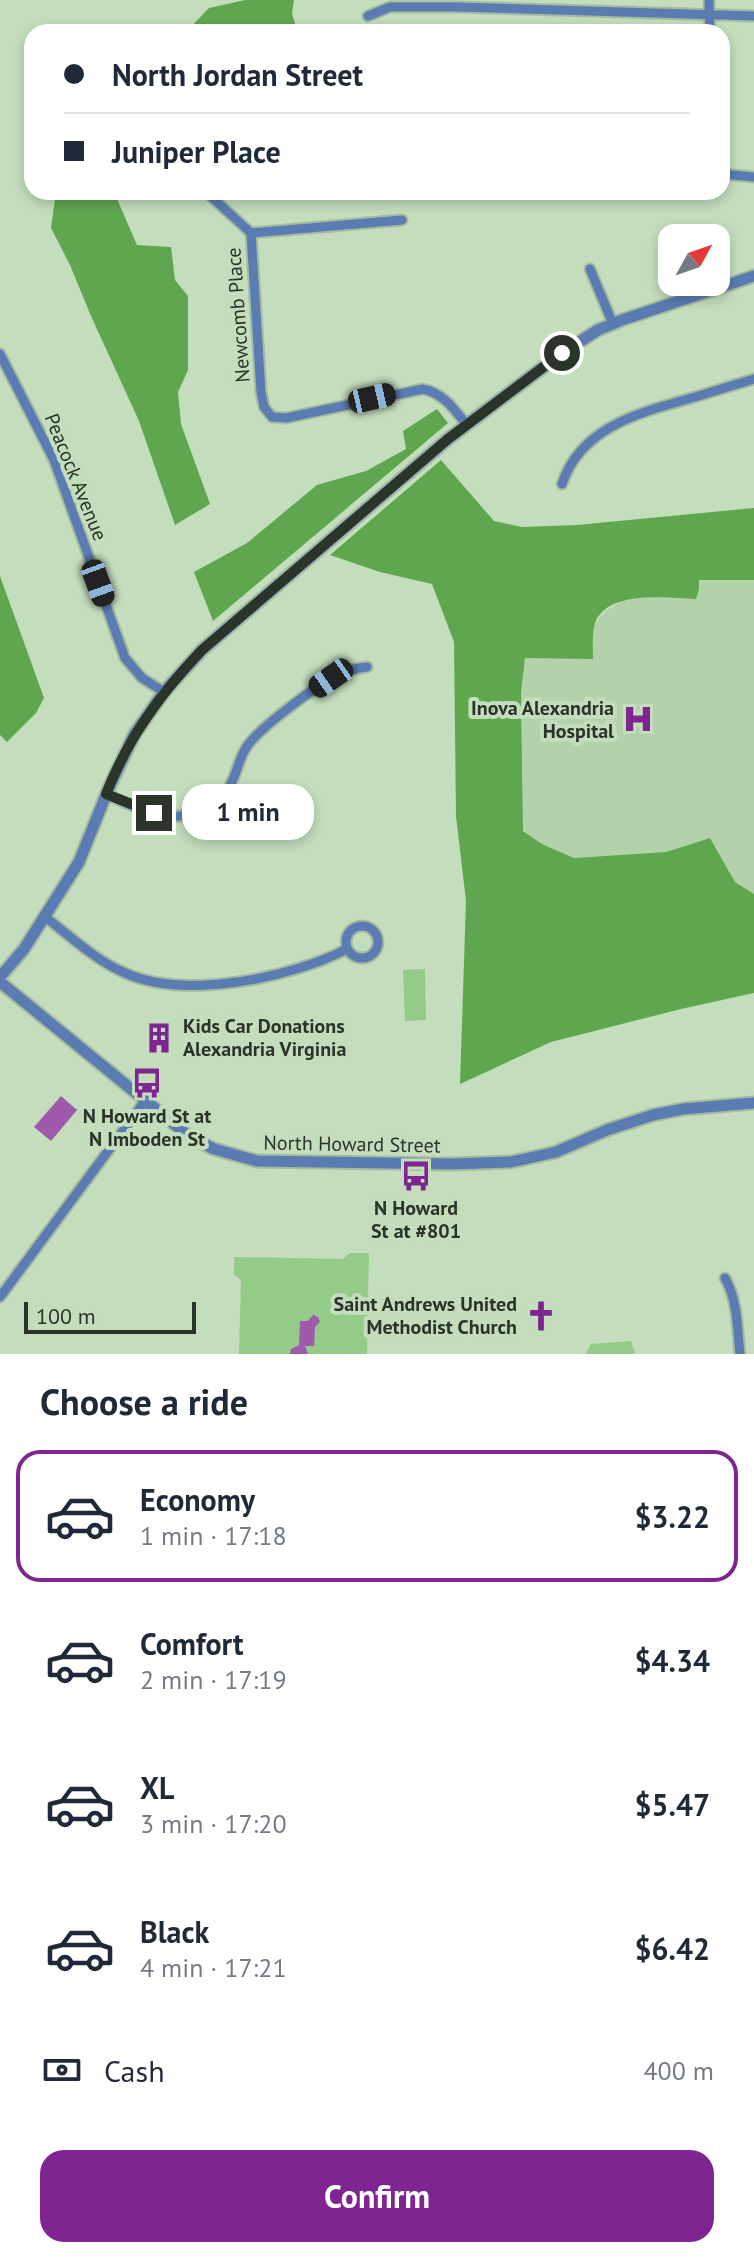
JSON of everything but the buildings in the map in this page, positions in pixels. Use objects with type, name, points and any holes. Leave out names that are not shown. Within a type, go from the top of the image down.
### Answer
[{"type":"street","points":[[709,0],[710,24]]},
{"type":"street","points":[[368,16],[390,7],[457,7],[754,16]]},
{"type":"street","points":[[730,175],[754,177]]},
{"type":"street","name":"Newcomb Place","points":[[215,200],[251,233],[261,384],[265,408],[272,417],[286,418],[423,389],[443,397],[466,424]]},
{"type":"street","points":[[251,233],[402,220]]},
{"type":"street","points":[[590,269],[613,324]]},
{"type":"street","points":[[0,979],[24,949],[79,862],[134,735],[164,692],[202,650],[466,424],[562,353],[598,330],[650,309],[754,276]]},
{"type":"street","name":"Peacock Avenue","points":[[0,354],[54,460],[125,658],[142,678],[164,692]]},
{"type":"street","points":[[562,484],[576,456],[602,433],[630,416],[754,379]]},
{"type":"street","points":[[106,794],[164,816],[187,814],[209,807],[231,785],[244,751],[262,729],[331,678],[345,671],[367,667]]},
{"type":"street","points":[[44,916],[112,967],[151,983],[165,985],[213,983],[284,973],[316,964],[347,949]]},
{"type":"street","name":"North Howard Street","points":[[0,979],[190,1137],[241,1158],[269,1162],[513,1162],[565,1149],[607,1130],[653,1115],[683,1109],[754,1103]]},
{"type":"street","points":[[0,1297],[145,1101]]},
{"type":"street","points":[[725,1278],[735,1304],[740,1354]]},
{"type":"shaded area","name":"Inova Alexandria Hospital","points":[[698,580],[754,580],[754,894],[735,882],[710,838],[666,852],[574,858],[542,844],[523,830],[521,692],[525,657],[595,624],[606,611],[625,599],[651,597]]},
{"type":"shaded area","points":[[61,1096],[77,1110],[51,1141],[34,1127]]},
{"type":"shaded area","points":[[313,1315],[320,1322],[315,1327],[314,1346],[305,1346],[308,1354],[290,1354],[291,1349],[299,1345],[300,1321],[308,1321]]},
{"type":"green space","points":[[245,0],[294,0],[292,14],[295,24],[194,24],[209,8]]},
{"type":"green space","points":[[55,200],[117,200],[137,245],[171,247],[175,280],[188,296],[188,370],[178,392],[181,424],[210,504],[175,525],[139,421],[51,228]]},
{"type":"green space","points":[[437,409],[448,423],[213,621],[194,572],[247,543],[317,485],[366,471],[406,449],[403,431]]},
{"type":"green space","points":[[441,460],[494,521],[522,527],[577,525],[754,508],[754,580],[699,580],[696,599],[638,598],[609,606],[594,627],[593,659],[525,658],[521,692],[523,831],[542,844],[574,858],[666,852],[710,838],[735,882],[754,894],[754,993],[551,1042],[460,1084],[466,901],[456,816],[454,642],[432,584],[380,572],[330,555]]},
{"type":"green space","points":[[0,576],[44,698],[36,713],[7,742],[0,735]]},
{"type":"green space","points":[[425,969],[426,1020],[405,1021],[403,970]]},
{"type":"green space","points":[[350,1253],[369,1253],[367,1354],[239,1354],[241,1280],[234,1275],[234,1257],[343,1259]]},
{"type":"green space","points":[[631,1341],[635,1354],[586,1354],[591,1344]]},
{"type":"place","name":"Inova Alexandria Hospital","points":[[638,719]]},
{"type":"place","name":"Kids Car Donations Alexandria Virginia","points":[[159,1038]]},
{"type":"place","name":"N Howard St at N Imboden St","points":[[147,1083]]},
{"type":"place","name":"N Howard St at #801","points":[[416,1176]]},
{"type":"place","name":"Saint Andrews United Methodist Church","points":[[541,1316]]},
{"type":"route","points":[[154,813],[106,794],[134,735],[172,683],[202,650],[448,439],[562,353]]}]
